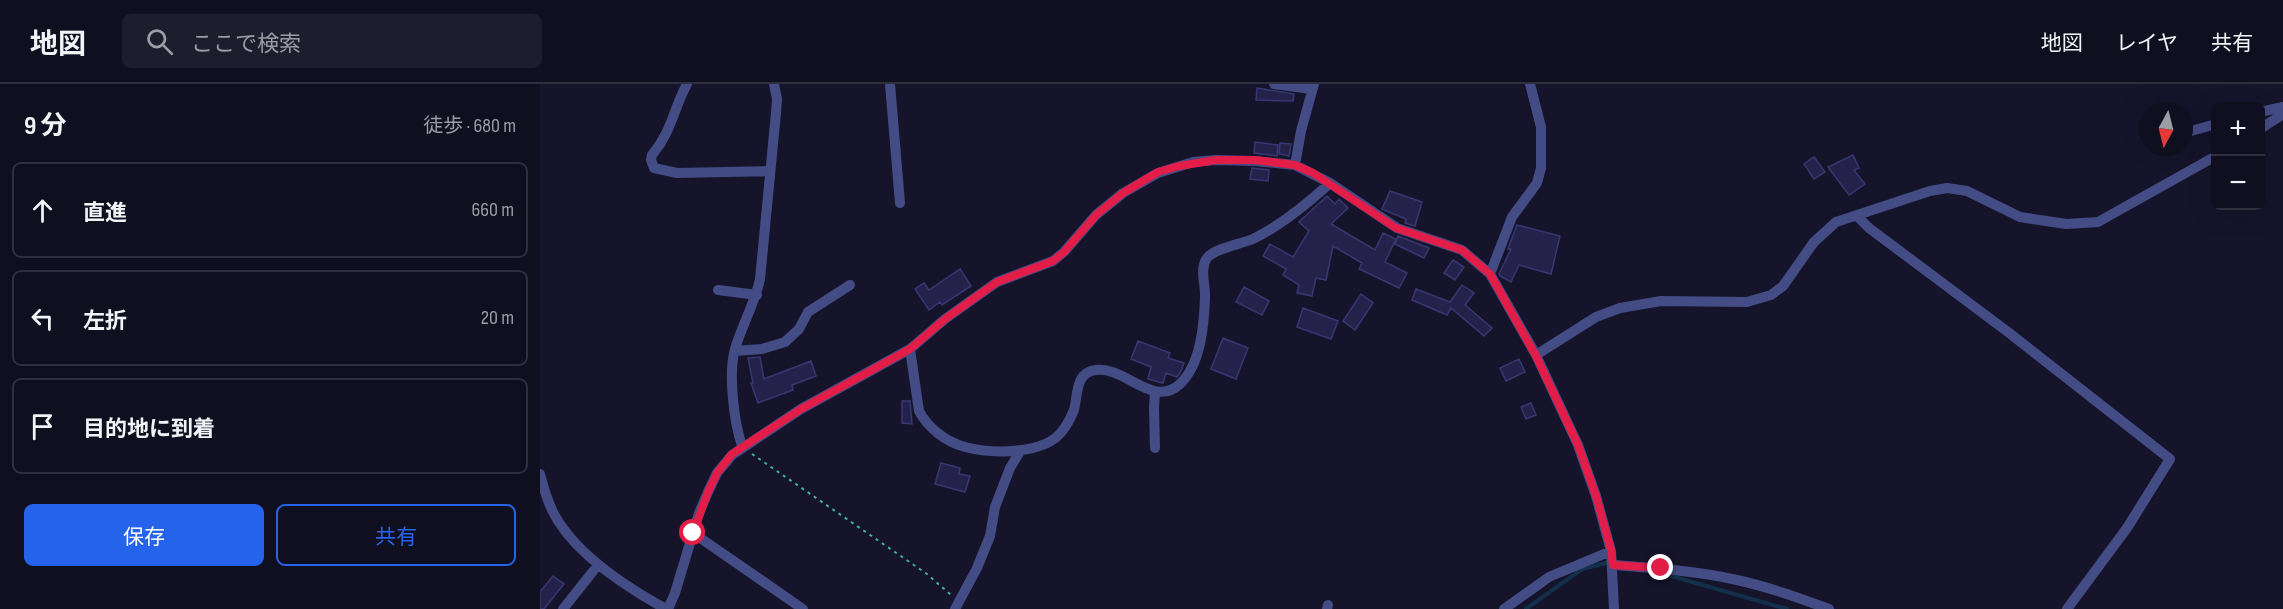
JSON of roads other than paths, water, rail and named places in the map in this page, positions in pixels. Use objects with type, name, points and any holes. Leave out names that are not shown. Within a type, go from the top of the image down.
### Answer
[{"type":"street","points":[[687,84],[680,96],[669,130],[652,155],[654,168],[677,173],[770,171]]},
{"type":"street","points":[[742,446],[738,434],[733,379],[735,351],[757,295],[760,279],[777,99],[774,84]]},
{"type":"street","points":[[890,84],[900,203]]},
{"type":"street","points":[[1274,84],[1313,87],[1295,165]]},
{"type":"street","points":[[1490,274],[1512,217],[1537,183],[1541,168],[1541,127],[1530,84]]},
{"type":"street","points":[[2265,111],[2283,107]]},
{"type":"street","points":[[2265,126],[2283,114]]},
{"type":"street","points":[[2193,130],[2211,125]]},
{"type":"street","points":[[1536,356],[1596,317],[1620,308],[1661,301],[1747,302],[1771,295],[1783,286],[1814,242],[1836,222],[1930,191],[1947,188],[1967,191],[2020,217],[2066,224],[2098,222],[2211,159]]},
{"type":"street","points":[[540,474],[552,511],[579,546],[598,566],[667,609],[675,593],[699,513],[717,473],[732,454],[742,446],[801,409],[910,349],[945,319],[997,282],[1043,265],[1059,256],[1096,215],[1123,193],[1158,172],[1193,162],[1216,160],[1255,160],[1295,165],[1330,183],[1396,228],[1462,250],[1490,274],[1536,356],[1578,445],[1596,496],[1611,550],[1614,609]]},
{"type":"street","points":[[910,349],[919,411],[933,429],[965,447],[1000,451],[1020,450],[1046,444],[1062,432],[1074,409],[1081,378],[1088,372],[1109,370],[1155,392],[1171,390],[1179,386],[1196,357],[1204,311],[1203,268],[1207,259],[1213,253],[1254,238],[1303,209],[1330,183]]},
{"type":"street","points":[[1857,216],[1869,228],[2008,332],[2170,459],[2127,528],[2067,609]]},
{"type":"street","points":[[735,351],[762,349],[785,342],[799,329],[808,312],[850,285]]},
{"type":"street","points":[[718,290],[757,295]]},
{"type":"street","points":[[1155,392],[1155,448]]},
{"type":"street","points":[[956,607],[977,568],[990,536],[995,507],[1010,468],[1020,450]]},
{"type":"street","points":[[693,533],[803,609]]},
{"type":"street","points":[[1504,609],[1549,577],[1611,550]]},
{"type":"street","points":[[1613,565],[1661,568],[1736,579],[1829,609]]},
{"type":"street","points":[[563,609],[598,566]]},
{"type":"waterway","points":[[1526,609],[1582,569],[1610,562]]},
{"type":"waterway","points":[[1664,574],[1787,609]]}]
